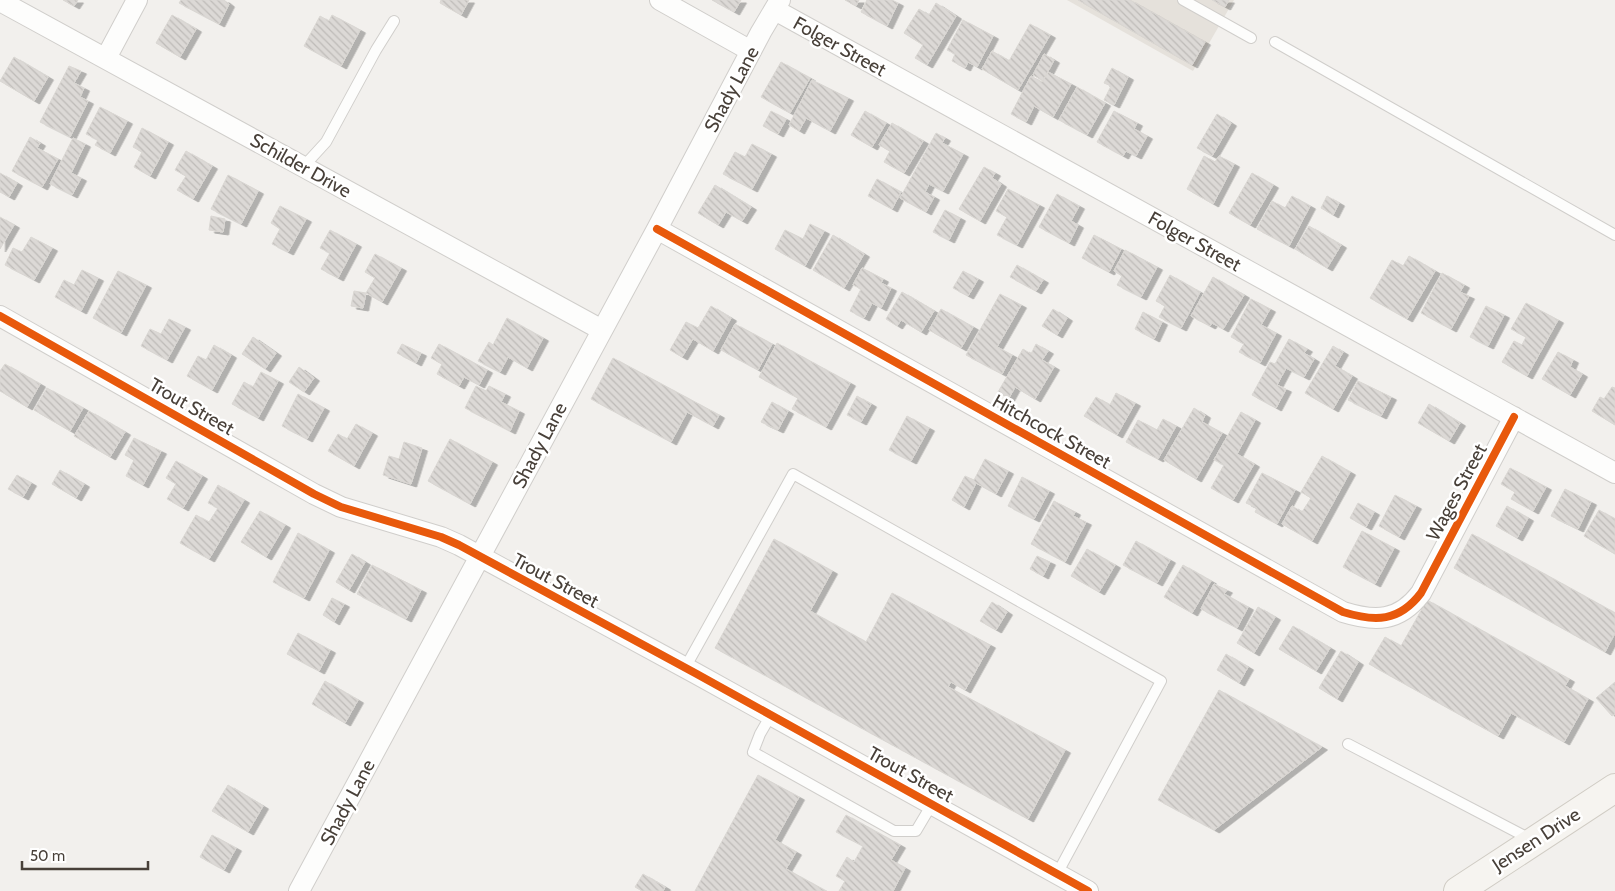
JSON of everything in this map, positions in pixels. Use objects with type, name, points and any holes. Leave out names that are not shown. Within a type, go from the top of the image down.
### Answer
[{"type":"main road","name":"Jensen Drive","points":[[1458,891],[1615,788]]},
{"type":"street","points":[[106,58],[137,0]]},
{"type":"street","points":[[660,0],[751,51]]},
{"type":"street","name":"Schilder Drive","points":[[0,1],[602,330]]},
{"type":"street","name":"Shady Lane","points":[[299,891],[657,230],[751,51],[778,5]]},
{"type":"street","name":"Folger Street","points":[[778,5],[1615,474]]},
{"type":"street","name":"Hitchcock Street","points":[[657,230],[1343,612],[1375,619],[1389,617],[1412,605],[1426,582]]},
{"type":"street","name":"Trout Street","points":[[0,316],[314,494],[340,507],[441,537],[479,557],[771,715],[1088,891]]},
{"type":"street","name":"Wages Street","points":[[1426,582],[1514,417]]},
{"type":"lane","points":[[1183,0],[1251,38]]},
{"type":"lane","points":[[304,166],[326,142],[394,21]]},
{"type":"lane","points":[[1275,42],[1615,235]]},
{"type":"lane","points":[[685,668],[793,474],[1162,681],[1057,874]]},
{"type":"lane","points":[[771,715],[760,734],[753,752],[894,831],[916,831],[932,804]]},
{"type":"lane","points":[[1348,744],[1533,841]]},
{"type":"shaded area","points":[[1067,0],[1234,0],[1193,71]]},
{"type":"building","points":[[63,0],[78,0],[74,6]]},
{"type":"building","points":[[181,0],[224,0],[229,4],[219,24],[179,3]]},
{"type":"building","points":[[441,0],[469,0],[461,15],[440,3]]},
{"type":"building","points":[[712,0],[741,0],[734,12]]},
{"type":"building","points":[[845,0],[859,0],[856,6]]},
{"type":"building","points":[[867,0],[892,0],[898,3],[887,26],[861,12]]},
{"type":"building","points":[[1078,0],[1130,0],[1205,42],[1192,65]]},
{"type":"building","points":[[1212,0],[1229,0],[1225,7]]},
{"type":"building","points":[[936,3],[956,16],[927,65],[915,58],[923,45],[904,33],[919,9],[929,15]]},
{"type":"building","points":[[172,15],[196,29],[180,57],[156,43]]},
{"type":"building","points":[[332,15],[360,30],[341,66],[304,46],[320,16],[329,21]]},
{"type":"building","points":[[963,20],[993,36],[977,67],[968,62],[965,68],[952,61],[955,54],[947,50]]},
{"type":"building","points":[[1030,24],[1050,35],[1018,90],[982,69],[992,51],[1009,61]]},
{"type":"building","points":[[1044,54],[1054,60],[1043,81],[1033,75]]},
{"type":"building","points":[[14,57],[48,77],[34,101],[0,81]]},
{"type":"building","points":[[781,62],[810,78],[790,113],[761,97]]},
{"type":"building","points":[[69,66],[81,71],[74,83],[84,88],[80,97],[88,101],[70,137],[40,122]]},
{"type":"building","points":[[1112,68],[1128,77],[1114,105],[1104,100],[1111,86],[1104,83]]},
{"type":"building","points":[[1048,72],[1071,84],[1053,117],[1034,106],[1026,122],[1011,114],[1031,76],[1042,82]]},
{"type":"building","points":[[812,80],[848,98],[830,131],[806,118],[799,131],[789,125]]},
{"type":"building","points":[[1077,87],[1105,103],[1087,135],[1059,120]]},
{"type":"building","points":[[100,107],[127,121],[110,153],[95,145],[98,140],[86,134]]},
{"type":"building","points":[[771,111],[786,119],[778,134],[763,126]]},
{"type":"building","points":[[865,111],[886,123],[872,147],[851,135]]},
{"type":"building","points":[[1114,111],[1137,123],[1134,129],[1147,136],[1136,156],[1126,151],[1123,156],[1097,142]]},
{"type":"building","points":[[1217,114],[1231,123],[1212,156],[1197,148]]},
{"type":"building","points":[[892,123],[923,141],[904,173],[884,162],[890,151],[879,145]]},
{"type":"building","points":[[142,128],[168,142],[150,176],[134,167],[142,152],[133,147]]},
{"type":"building","points":[[936,133],[945,138],[942,143],[963,154],[943,191],[929,184],[925,192],[934,197],[926,212],[900,198]]},
{"type":"building","points":[[30,137],[40,143],[37,148],[58,159],[42,187],[12,171]]},
{"type":"building","points":[[73,138],[85,144],[71,173],[81,178],[72,195],[50,184]]},
{"type":"building","points":[[752,144],[771,154],[752,189],[723,174],[735,152],[745,157]]},
{"type":"building","points":[[186,151],[212,166],[193,199],[177,190],[186,176],[175,170]]},
{"type":"building","points":[[1204,156],[1215,162],[1219,156],[1234,164],[1213,204],[1187,189]]},
{"type":"building","points":[[984,167],[995,173],[992,178],[1001,184],[980,221],[959,209]]},
{"type":"building","points":[[0,173],[17,183],[9,197],[0,192]]},
{"type":"building","points":[[1252,173],[1273,185],[1250,225],[1229,213]]},
{"type":"building","points":[[228,175],[258,191],[241,224],[211,209]]},
{"type":"building","points":[[877,179],[901,192],[892,209],[868,196]]},
{"type":"building","points":[[715,185],[751,207],[742,221],[726,212],[718,225],[698,213]]},
{"type":"building","points":[[1008,189],[1039,205],[1017,245],[997,235],[1007,217],[996,211]]},
{"type":"building","points":[[1057,194],[1079,206],[1071,221],[1078,225],[1069,243],[1039,227]]},
{"type":"building","points":[[1292,196],[1310,206],[1289,246],[1257,229],[1272,201],[1285,208]]},
{"type":"building","points":[[1327,196],[1339,203],[1333,215],[1321,208]]},
{"type":"building","points":[[280,206],[306,219],[288,252],[272,244],[280,229],[271,223]]},
{"type":"building","points":[[945,210],[960,218],[949,240],[933,232]]},
{"type":"building","points":[[211,216],[225,219],[223,232],[209,230]]},
{"type":"building","points":[[0,217],[14,225],[0,249]]},
{"type":"building","points":[[810,224],[824,231],[805,266],[775,249],[785,230],[803,239]]},
{"type":"building","points":[[1309,226],[1341,245],[1327,268],[1295,249]]},
{"type":"building","points":[[330,230],[356,244],[338,278],[321,269],[330,253],[320,248]]},
{"type":"building","points":[[833,235],[864,254],[844,288],[813,270]]},
{"type":"building","points":[[1094,235],[1121,249],[1109,272],[1082,258]]},
{"type":"building","points":[[31,237],[52,248],[34,280],[5,265],[13,248],[22,252]]},
{"type":"building","points":[[1125,250],[1157,267],[1141,297],[1117,285],[1122,276],[1114,271]]},
{"type":"building","points":[[375,254],[401,268],[382,302],[366,293],[375,278],[365,272]]},
{"type":"building","points":[[1409,256],[1435,271],[1407,319],[1370,298],[1392,260],[1403,266]]},
{"type":"building","points":[[1017,265],[1043,280],[1036,291],[1010,277]]},
{"type":"building","points":[[862,268],[883,279],[881,283],[891,288],[881,308],[872,303],[864,318],[850,311],[861,289],[853,285]]},
{"type":"building","points":[[82,270],[98,278],[81,311],[55,297],[64,280],[74,285]]},
{"type":"building","points":[[118,271],[146,285],[121,333],[93,318]]},
{"type":"building","points":[[963,271],[978,279],[968,296],[953,288]]},
{"type":"building","points":[[1442,273],[1464,285],[1460,292],[1469,296],[1451,329],[1421,313]]},
{"type":"building","points":[[1170,275],[1200,292],[1181,328],[1159,317],[1165,306],[1156,301]]},
{"type":"building","points":[[1213,277],[1244,295],[1223,329],[1212,323],[1210,326],[1191,316]]},
{"type":"building","points":[[354,291],[366,293],[363,308],[351,306]]},
{"type":"building","points":[[902,292],[934,311],[921,332],[901,320],[897,326],[886,319]]},
{"type":"building","points":[[1000,294],[1021,305],[997,347],[1012,355],[1002,374],[966,355]]},
{"type":"building","points":[[1251,299],[1270,309],[1261,325],[1276,333],[1260,363],[1239,352],[1244,344],[1231,337]]},
{"type":"building","points":[[1526,303],[1558,320],[1527,376],[1502,362],[1514,341],[1522,345],[1526,337],[1511,329]]},
{"type":"building","points":[[711,306],[731,318],[713,351],[693,339],[682,357],[670,350],[686,322],[698,328]]},
{"type":"building","points":[[1486,306],[1504,315],[1488,346],[1470,337]]},
{"type":"building","points":[[941,309],[973,327],[961,348],[929,330]]},
{"type":"building","points":[[1053,309],[1067,318],[1057,335],[1042,326]]},
{"type":"building","points":[[1143,312],[1162,322],[1154,339],[1135,329]]},
{"type":"building","points":[[507,318],[543,338],[527,368],[508,357],[500,372],[478,361],[489,342],[493,345]]},
{"type":"building","points":[[169,319],[185,327],[167,360],[141,346],[150,329],[161,334]]},
{"type":"building","points":[[735,324],[772,344],[758,370],[721,350]]},
{"type":"building","points":[[253,337],[276,353],[265,369],[242,354]]},
{"type":"building","points":[[1289,339],[1307,349],[1304,353],[1314,359],[1304,377],[1286,368],[1277,385],[1286,389],[1276,408],[1252,395],[1270,362],[1275,364]]},
{"type":"building","points":[[777,343],[850,383],[826,427],[792,409],[798,398],[759,377]]},
{"type":"building","points":[[402,344],[421,353],[416,363],[397,353]]},
{"type":"building","points":[[439,344],[487,370],[479,385],[464,377],[459,386],[437,374],[442,364],[431,358]]},
{"type":"building","points":[[1036,344],[1048,351],[1042,360],[1054,367],[1035,399],[1015,387],[1009,398],[998,392],[1023,349],[1031,354]]},
{"type":"building","points":[[214,345],[231,355],[212,390],[187,376],[198,356],[206,360]]},
{"type":"building","points":[[1333,346],[1343,352],[1335,366],[1352,376],[1333,409],[1305,393]]},
{"type":"building","points":[[1558,352],[1573,360],[1570,367],[1582,374],[1570,395],[1542,379]]},
{"type":"building","points":[[613,358],[719,415],[713,426],[687,412],[671,442],[591,399]]},
{"type":"building","points":[[5,364],[40,384],[27,407],[0,391],[0,371]]},
{"type":"building","points":[[299,367],[314,378],[304,392],[289,382]]},
{"type":"building","points":[[261,372],[278,381],[258,418],[232,404],[244,382],[253,387]]},
{"type":"building","points":[[1358,381],[1391,397],[1381,416],[1348,400]]},
{"type":"building","points":[[476,386],[486,391],[489,386],[505,394],[501,402],[519,411],[510,431],[465,408]]},
{"type":"building","points":[[1612,387],[1615,388],[1615,425],[1592,411],[1600,397],[1604,399]]},
{"type":"building","points":[[47,388],[83,408],[70,431],[34,410]]},
{"type":"building","points":[[1116,393],[1135,403],[1117,435],[1084,416],[1096,397],[1110,405]]},
{"type":"building","points":[[298,394],[324,408],[307,439],[282,426]]},
{"type":"building","points":[[857,396],[871,404],[861,422],[847,415]]},
{"type":"building","points":[[772,402],[788,411],[778,430],[761,422]]},
{"type":"building","points":[[1429,404],[1460,423],[1449,441],[1418,423]]},
{"type":"building","points":[[1194,408],[1205,415],[1202,422],[1222,433],[1196,479],[1164,460]]},
{"type":"building","points":[[89,411],[125,432],[110,457],[74,436]]},
{"type":"building","points":[[1241,412],[1255,420],[1237,454],[1254,464],[1233,500],[1211,488],[1224,465],[1214,460]]},
{"type":"building","points":[[907,416],[929,428],[911,461],[889,450]]},
{"type":"building","points":[[1163,419],[1176,426],[1158,459],[1126,442],[1138,420],[1157,430]]},
{"type":"building","points":[[356,424],[372,433],[354,466],[328,451],[338,434],[347,439]]},
{"type":"building","points":[[134,438],[161,451],[143,485],[126,476],[134,460],[125,455]]},
{"type":"building","points":[[450,439],[492,462],[470,504],[428,481]]},
{"type":"building","points":[[404,442],[422,448],[411,484],[383,475],[389,456],[399,459]]},
{"type":"building","points":[[1322,456],[1350,472],[1312,541],[1282,524],[1292,506],[1302,512],[1311,498],[1301,492]]},
{"type":"building","points":[[985,459],[1008,471],[996,494],[976,483],[964,507],[952,500],[965,476],[974,480]]},
{"type":"building","points":[[176,461],[202,476],[183,508],[167,499],[176,484],[166,478]]},
{"type":"building","points":[[1510,468],[1546,487],[1533,511],[1511,499],[1515,492],[1501,484]]},
{"type":"building","points":[[60,470],[84,484],[76,498],[52,484]]},
{"type":"building","points":[[1262,473],[1295,490],[1277,524],[1255,512],[1257,508],[1246,503]]},
{"type":"building","points":[[17,475],[31,483],[23,497],[8,489]]},
{"type":"building","points":[[1022,477],[1049,491],[1034,519],[1008,506]]},
{"type":"building","points":[[218,485],[244,500],[209,559],[180,543],[196,515],[209,522],[218,508],[208,503]]},
{"type":"building","points":[[1565,489],[1591,502],[1578,529],[1551,516]]},
{"type":"building","points":[[1395,495],[1416,506],[1399,537],[1379,526]]},
{"type":"building","points":[[1054,501],[1075,512],[1073,516],[1086,522],[1065,562],[1031,544]]},
{"type":"building","points":[[1358,503],[1374,512],[1366,527],[1350,518]]},
{"type":"building","points":[[1507,506],[1528,518],[1517,538],[1496,526]]},
{"type":"building","points":[[1599,510],[1615,519],[1615,554],[1584,536]]},
{"type":"building","points":[[260,511],[285,525],[266,557],[241,542]]},
{"type":"building","points":[[1362,531],[1394,548],[1375,584],[1343,567]]},
{"type":"building","points":[[298,533],[329,550],[304,598],[273,582]]},
{"type":"building","points":[[1472,534],[1615,613],[1615,633],[1605,652],[1454,568]]},
{"type":"building","points":[[774,539],[832,571],[810,611],[866,642],[892,593],[990,645],[965,690],[951,682],[948,687],[1065,750],[1028,819],[715,648]]},
{"type":"building","points":[[1136,541],[1170,560],[1157,583],[1123,565]]},
{"type":"building","points":[[1087,549],[1115,565],[1099,592],[1071,576]]},
{"type":"building","points":[[352,554],[365,562],[349,590],[336,582]]},
{"type":"building","points":[[1037,556],[1050,562],[1043,576],[1030,569]]},
{"type":"building","points":[[372,565],[421,590],[406,619],[357,594]]},
{"type":"building","points":[[1183,565],[1211,581],[1192,613],[1164,597]]},
{"type":"building","points":[[1214,584],[1227,590],[1224,594],[1248,607],[1237,628],[1201,609]]},
{"type":"building","points":[[332,598],[344,604],[334,622],[323,615]]},
{"type":"building","points":[[1427,600],[1569,679],[1565,686],[1588,699],[1564,742],[1511,713],[1498,736],[1369,664],[1385,637],[1401,646]]},
{"type":"building","points":[[992,602],[1007,612],[996,630],[980,621]]},
{"type":"building","points":[[1258,607],[1275,617],[1254,653],[1237,643]]},
{"type":"building","points":[[1293,626],[1330,648],[1316,671],[1279,649]]},
{"type":"building","points":[[298,633],[330,650],[319,671],[287,654]]},
{"type":"building","points":[[1341,651],[1358,662],[1337,699],[1319,688]]},
{"type":"building","points":[[1226,654],[1248,667],[1239,683],[1217,670]]},
{"type":"building","points":[[325,681],[358,700],[345,723],[312,704]]},
{"type":"building","points":[[1615,682],[1615,714],[1612,716],[1596,698]]},
{"type":"building","points":[[1219,690],[1322,747],[1214,830],[1158,800]]},
{"type":"building","points":[[758,775],[799,797],[775,840],[796,852],[786,869],[826,891],[695,891]]},
{"type":"building","points":[[228,785],[263,806],[248,832],[212,811]]},
{"type":"building","points":[[846,815],[900,845],[891,860],[905,868],[893,891],[839,891],[845,881],[836,876],[847,857],[854,862],[863,846],[836,832]]},
{"type":"building","points":[[212,835],[236,848],[224,870],[200,857]]},
{"type":"building","points":[[643,874],[665,887],[663,891],[642,891],[635,887]]},
{"type":"cycle path","points":[[657,229],[1343,612],[1355,615],[1376,618],[1386,617],[1404,610],[1413,603],[1421,593],[1514,417]]},
{"type":"cycle path","points":[[0,316],[314,494],[341,507],[441,537],[459,545],[695,673],[1088,891]]}]
